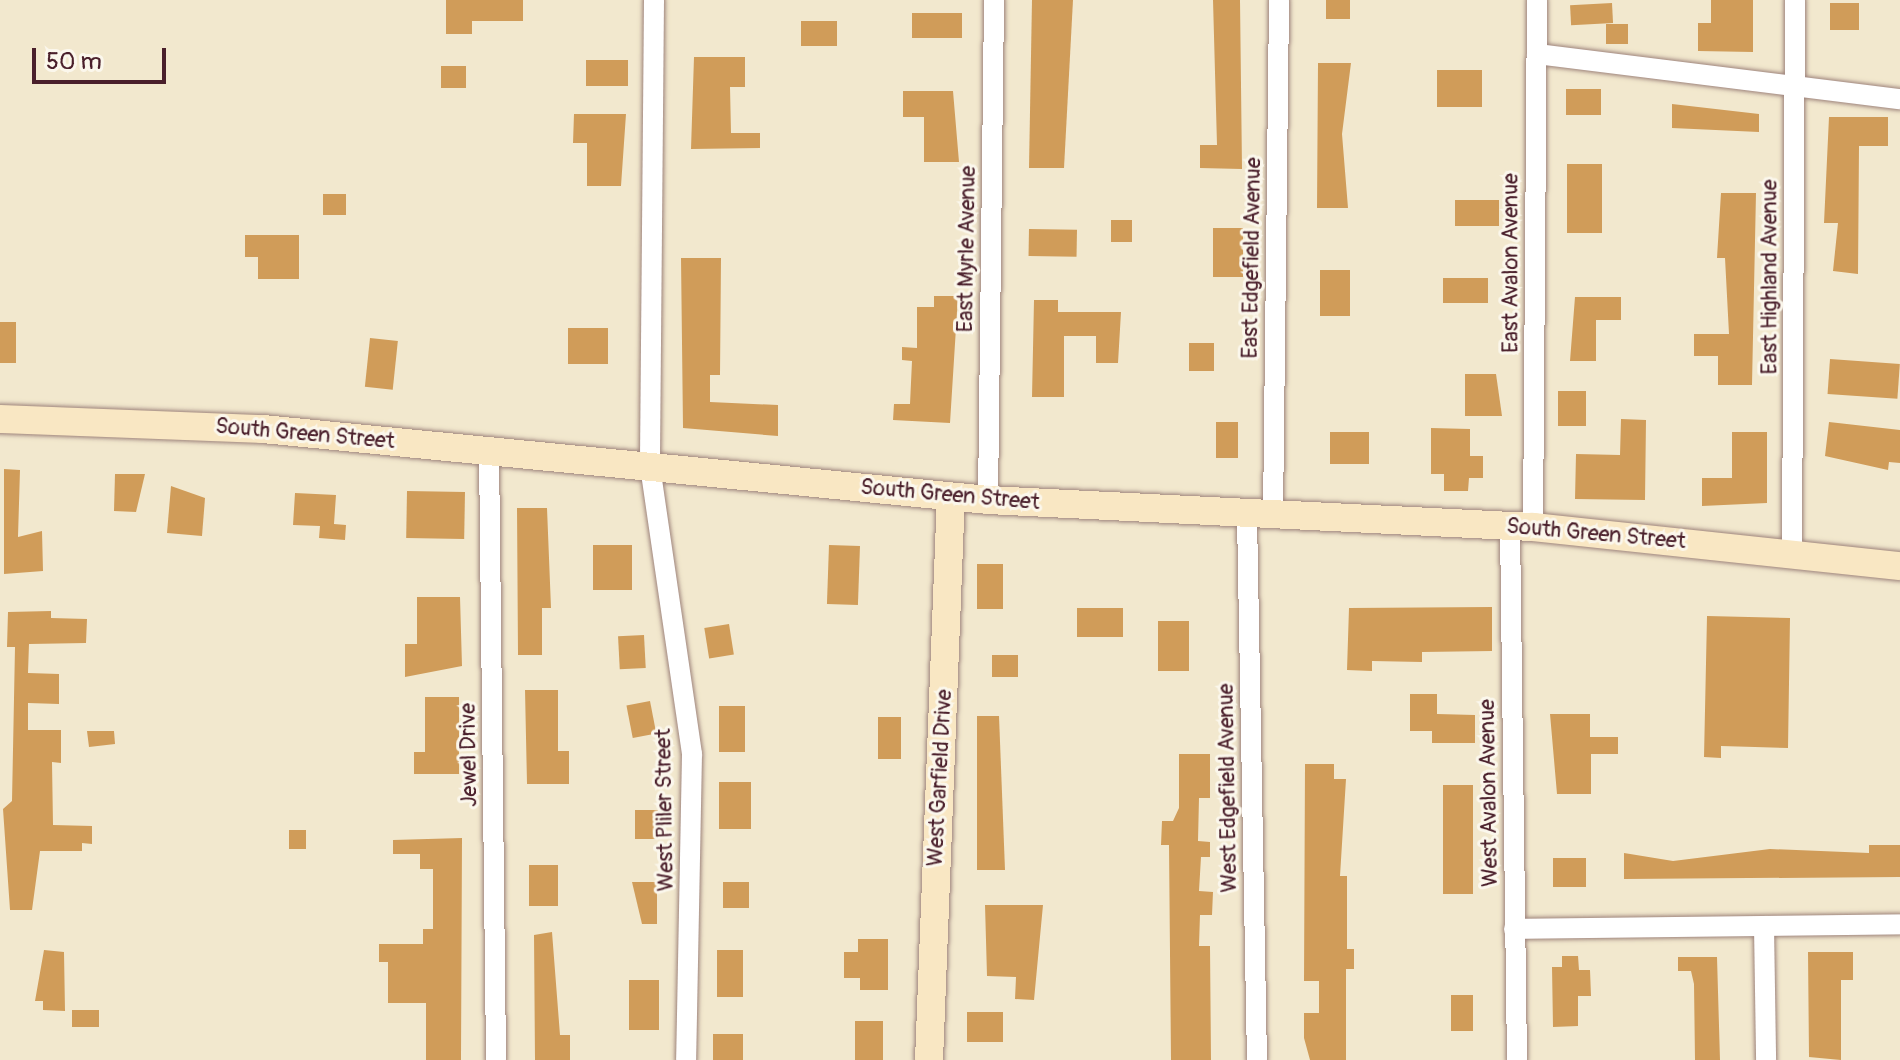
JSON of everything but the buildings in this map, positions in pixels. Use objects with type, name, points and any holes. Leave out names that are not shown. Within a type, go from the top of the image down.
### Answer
[{"type":"street","name":"West Pliler Street","points":[[654,0],[650,466],[692,754],[686,1060]]},
{"type":"street","name":"East Myrle Avenue","points":[[988,500],[994,0]]},
{"type":"street","name":"East Edgefield Avenue","points":[[1260,516],[1279,0]]},
{"type":"street","name":"East Avalon Avenue","points":[[1522,526],[1537,0]]},
{"type":"street","name":"East Highland Avenue","points":[[1792,554],[1795,0]]},
{"type":"street","points":[[1537,54],[1900,99]]},
{"type":"street","name":"South Green Street","points":[[0,419],[235,427],[988,500],[1260,516],[1522,526],[1900,566]]},
{"type":"street","name":"Jewel Drive","points":[[489,450],[496,1060]]},
{"type":"street","name":"West Garfield Drive","points":[[929,1060],[951,496]]},
{"type":"street","name":"West Edgefield Avenue","points":[[1257,1060],[1260,516]]},
{"type":"street","name":"West Avalon Avenue","points":[[1517,1060],[1514,929],[1522,526]]},
{"type":"street","points":[[1514,929],[1900,924]]},
{"type":"street","points":[[1764,926],[1766,1060]]}]
